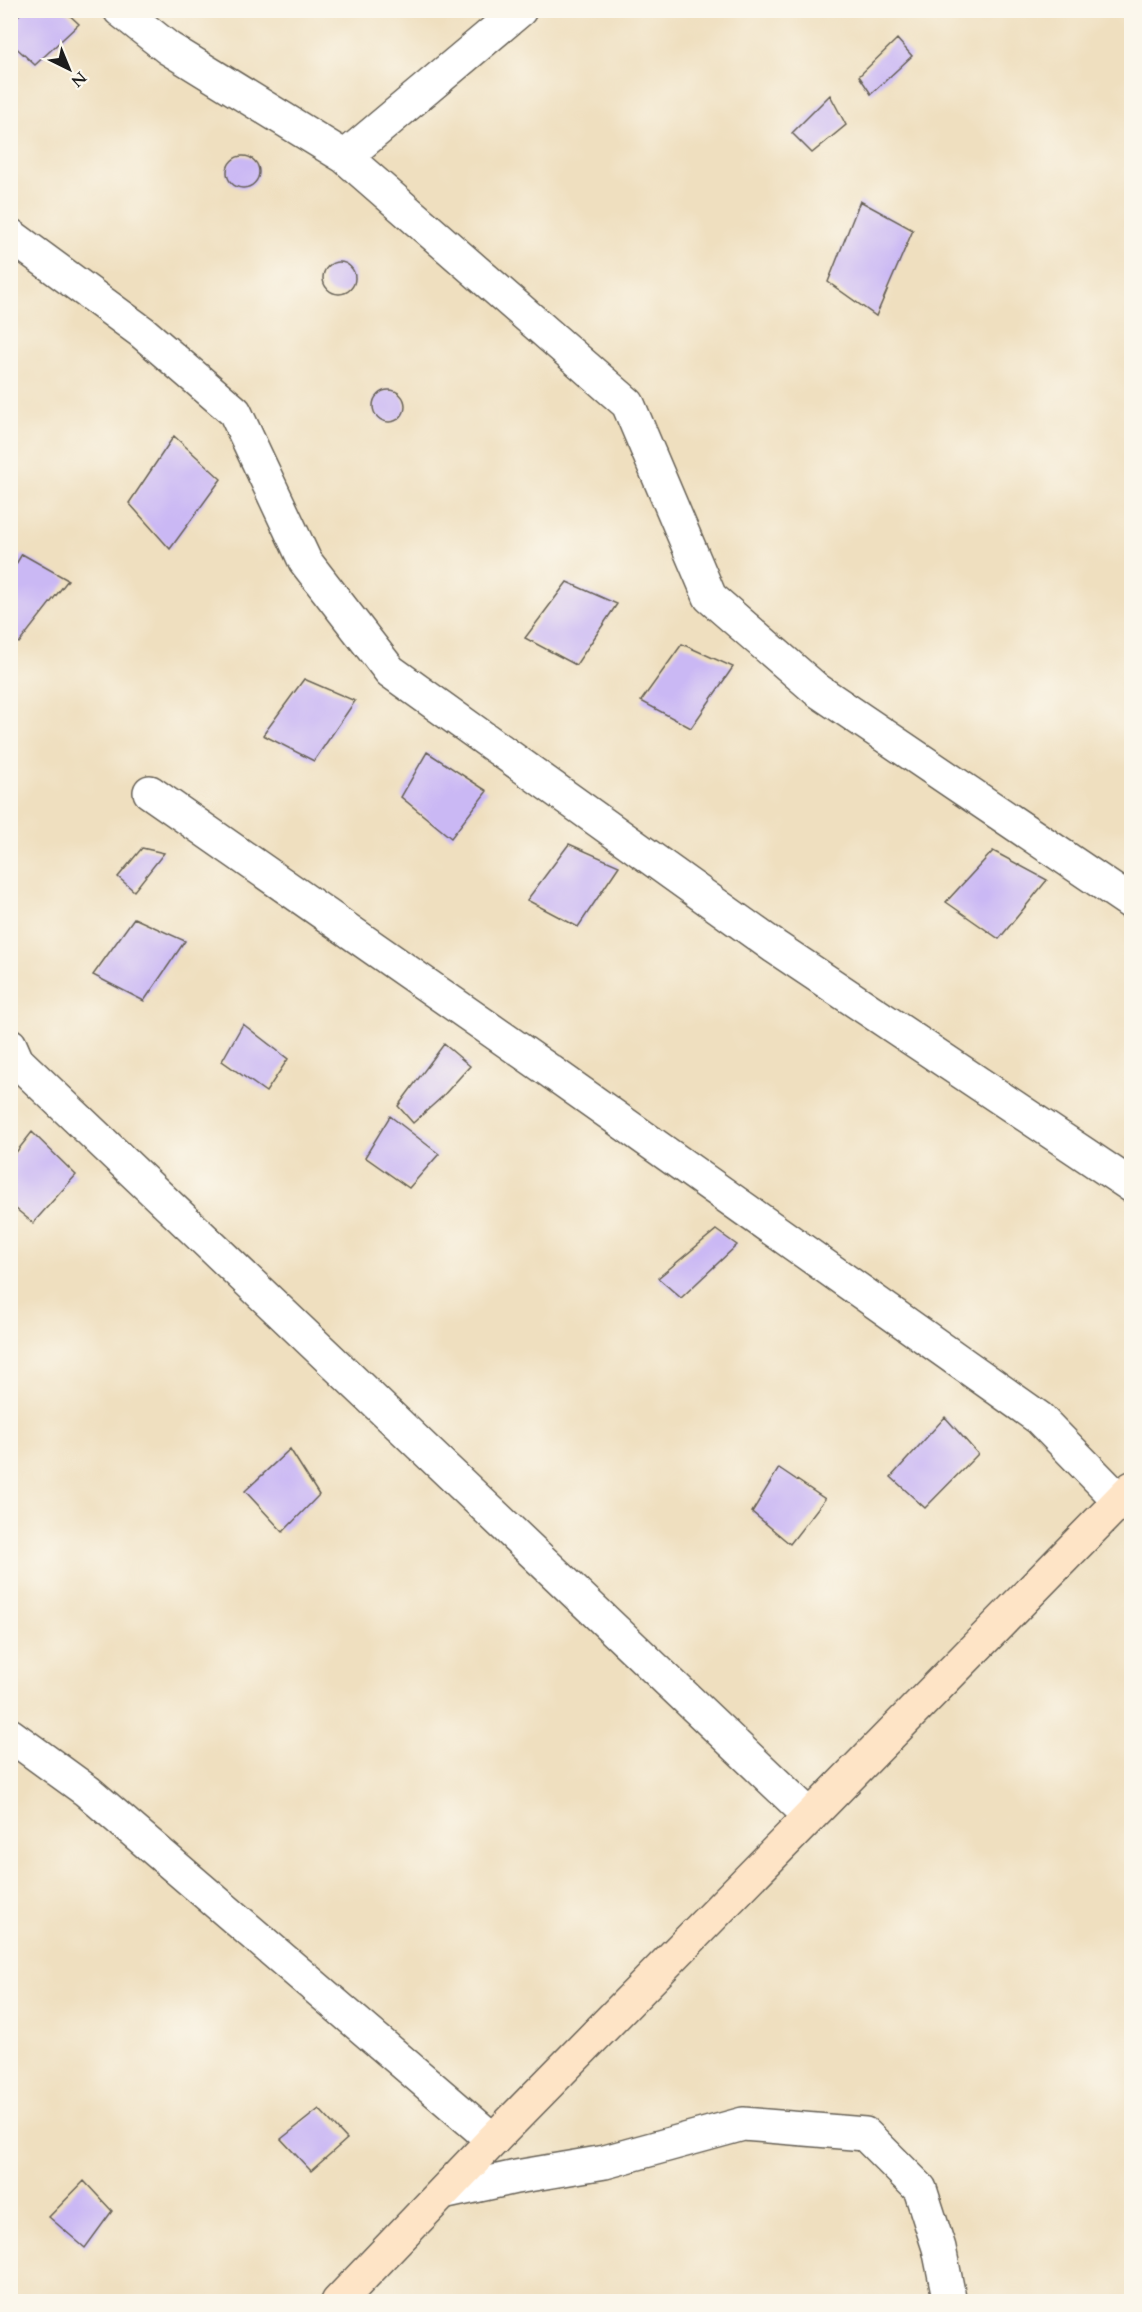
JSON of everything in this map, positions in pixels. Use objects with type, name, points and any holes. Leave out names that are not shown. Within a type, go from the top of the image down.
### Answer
[{"type":"street","points":[[120,10],[168,48],[345,157],[628,404],[710,597],[817,690],[1131,903]]},
{"type":"street","points":[[345,157],[520,10]]},
{"type":"street","points":[[10,235],[142,332],[235,412],[305,561],[390,672],[775,947],[1131,1186]]},
{"type":"street","points":[[150,792],[1039,1418],[1125,1494],[338,2301]]},
{"type":"street","points":[[10,1045],[17,1061],[810,1816]]},
{"type":"street","points":[[10,1736],[87,1791],[493,2140]]},
{"type":"street","points":[[443,2193],[516,2177],[605,2162],[743,2124],[865,2134],[920,2189],[939,2248],[951,2301]]},
{"type":"building","points":[[25,10],[64,10],[79,24],[35,65],[10,42],[10,22]]},
{"type":"building","points":[[897,39],[912,56],[871,94],[859,76]]},
{"type":"building","points":[[830,95],[846,125],[812,153],[792,133]]},
{"type":"building","points":[[243,156],[254,161],[259,172],[254,183],[243,188],[232,183],[227,172],[232,161]]},
{"type":"building","points":[[860,201],[913,230],[876,316],[828,282]]},
{"type":"building","points":[[339,262],[350,267],[355,278],[350,289],[339,294],[328,289],[323,278],[328,267]]},
{"type":"building","points":[[389,390],[400,395],[405,406],[400,417],[389,422],[378,417],[373,406],[378,395]]},
{"type":"building","points":[[174,436],[221,479],[170,549],[129,503]]},
{"type":"building","points":[[22,554],[68,580],[19,643],[10,635],[10,574]]},
{"type":"building","points":[[567,582],[617,604],[576,665],[525,638]]},
{"type":"building","points":[[682,644],[733,667],[691,728],[641,701]]},
{"type":"building","points":[[304,679],[355,701],[314,761],[263,735]]},
{"type":"building","points":[[427,752],[487,791],[451,838],[401,797]]},
{"type":"building","points":[[569,844],[619,866],[578,927],[527,900]]},
{"type":"building","points":[[142,848],[164,853],[134,891],[118,877]]},
{"type":"building","points":[[993,851],[1047,880],[999,939],[946,902]]},
{"type":"building","points":[[134,918],[185,941],[144,1001],[93,975]]},
{"type":"building","points":[[243,1024],[288,1059],[266,1092],[222,1061]]},
{"type":"building","points":[[444,1044],[470,1066],[442,1097],[413,1123],[398,1106]]},
{"type":"building","points":[[390,1116],[439,1154],[409,1188],[365,1157]]},
{"type":"building","points":[[32,1132],[76,1175],[33,1223],[10,1204],[10,1160]]},
{"type":"building","points":[[716,1230],[737,1245],[681,1298],[658,1278]]},
{"type":"building","points":[[945,1417],[978,1454],[925,1508],[891,1477]]},
{"type":"building","points":[[290,1449],[319,1495],[283,1532],[245,1491]]},
{"type":"building","points":[[779,1468],[825,1499],[790,1544],[752,1512]]},
{"type":"building","points":[[319,2109],[347,2139],[311,2171],[281,2139]]},
{"type":"building","points":[[84,2181],[112,2211],[85,2248],[49,2217]]}]
